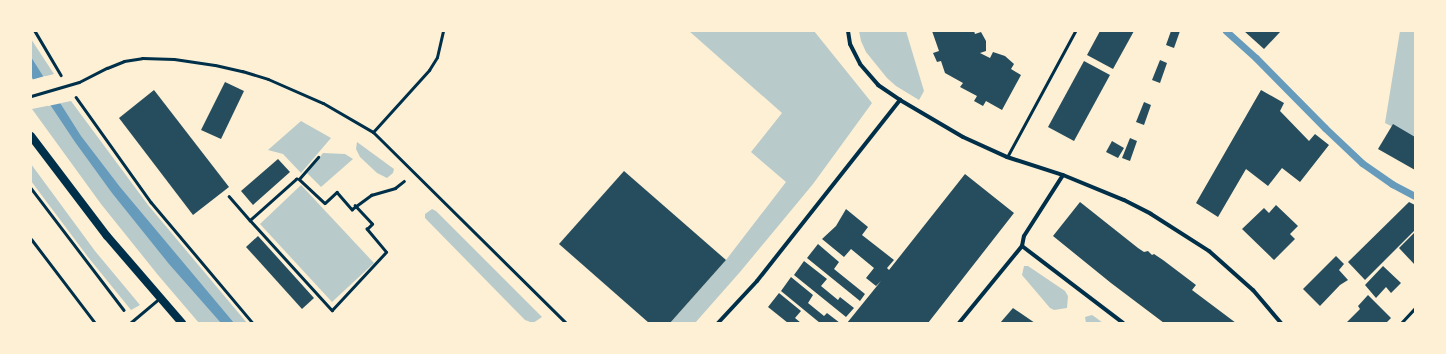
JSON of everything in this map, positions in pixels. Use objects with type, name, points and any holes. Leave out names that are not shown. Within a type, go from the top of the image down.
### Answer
[{"type":"main road","points":[[31,136],[107,236],[182,323]]},
{"type":"street","points":[[848,31],[850,44],[860,64],[878,85],[900,100],[964,137],[1007,157],[1063,176],[1124,200],[1152,214],[1209,251],[1253,290],[1281,323]]},
{"type":"street","points":[[718,323],[758,281],[900,100]]},
{"type":"street","points":[[959,323],[1022,246],[1024,236],[1063,176]]},
{"type":"street","points":[[1022,246],[1122,323]]},
{"type":"lane","points":[[373,132],[429,70],[437,57],[443,31]]},
{"type":"lane","points":[[1007,157],[1075,31]]},
{"type":"lane","points":[[31,96],[68,86],[113,66],[142,58],[174,59],[215,65],[242,70],[268,79],[323,103],[373,132],[566,323]]},
{"type":"lane","points":[[31,239],[96,323]]},
{"type":"lane","points":[[131,322],[160,298]]},
{"type":"lane","points":[[1401,323],[1415,308]]},
{"type":"path","points":[[35,31],[68,86],[151,202],[253,323]]},
{"type":"path","points":[[250,220],[296,179],[299,179],[318,157]]},
{"type":"path","points":[[299,179],[325,203],[337,192],[352,209],[371,195],[395,188],[414,172]]},
{"type":"path","points":[[31,188],[131,322]]},
{"type":"path","points":[[229,196],[332,310],[386,252],[367,229],[372,224],[355,206]]},
{"type":"shaded area","points":[[689,31],[814,31],[872,103],[813,184],[740,272],[695,323],[670,323],[726,260],[786,182],[751,152],[782,113]]},
{"type":"shaded area","points":[[859,31],[906,31],[924,91],[919,100],[896,86],[887,78],[866,52],[861,41]]},
{"type":"shaded area","points":[[1400,31],[1415,31],[1415,138],[1385,123]]},
{"type":"shaded area","points":[[31,39],[54,74],[31,80]]},
{"type":"shaded area","points":[[71,101],[148,205],[247,323],[199,323],[101,204],[32,109]]},
{"type":"shaded area","points":[[301,121],[331,138],[301,173],[283,154],[268,150]]},
{"type":"shaded area","points":[[357,142],[394,169],[393,173],[387,178],[377,173],[360,157],[356,149]]},
{"type":"shaded area","points":[[323,153],[345,154],[353,159],[321,187],[307,173]]},
{"type":"shaded area","points":[[31,164],[95,251],[140,305],[131,310],[88,257],[31,181]]},
{"type":"shaded area","points":[[301,185],[374,263],[332,302],[260,224]]},
{"type":"shaded area","points":[[432,209],[436,211],[542,317],[533,323],[525,320],[425,218],[425,214]]},
{"type":"shaded area","points":[[1024,266],[1028,266],[1065,291],[1068,296],[1067,308],[1054,310],[1050,308],[1022,275]]},
{"type":"shaded area","points":[[1092,315],[1103,323],[1086,323],[1085,317]]},
{"type":"water","points":[[31,57],[81,136],[120,187],[234,323],[221,323],[169,264],[112,193],[75,142],[31,76]]},
{"type":"pier","points":[[45,76],[62,103],[48,106],[31,80]]},
{"type":"building","points":[[932,31],[974,31],[975,34],[981,32],[986,41],[986,51],[980,53],[990,58],[993,52],[1005,56],[1014,64],[1011,69],[1021,75],[1002,110],[986,101],[983,106],[974,101],[977,96],[960,87],[963,83],[945,73],[941,61],[937,62],[933,53],[939,51]]},
{"type":"building","points":[[1100,31],[1134,31],[1113,69],[1087,55]]},
{"type":"building","points":[[1171,31],[1180,31],[1174,48],[1166,45]]},
{"type":"building","points":[[1244,31],[1281,31],[1264,49]]},
{"type":"building","points":[[1160,60],[1167,63],[1160,83],[1152,80]]},
{"type":"building","points":[[1084,61],[1110,75],[1074,141],[1048,127]]},
{"type":"building","points":[[225,82],[244,91],[221,139],[201,130]]},
{"type":"building","points":[[154,90],[229,187],[193,215],[119,118]]},
{"type":"building","points":[[1261,90],[1284,103],[1280,111],[1309,141],[1315,134],[1329,145],[1300,182],[1282,168],[1268,186],[1246,169],[1218,217],[1196,203]]},
{"type":"building","points":[[1144,102],[1151,105],[1144,125],[1136,122]]},
{"type":"building","points":[[1393,124],[1415,137],[1415,170],[1378,149]]},
{"type":"building","points":[[1130,138],[1137,141],[1130,161],[1122,158]]},
{"type":"building","points":[[1112,141],[1124,148],[1118,158],[1106,152]]},
{"type":"building","points":[[278,159],[290,172],[253,205],[241,191]]},
{"type":"building","points":[[624,171],[726,260],[670,323],[649,323],[559,244]]},
{"type":"building","points":[[965,174],[1014,213],[928,323],[847,323],[881,281],[876,286],[866,278],[874,268],[851,249],[844,257],[822,239],[836,226],[846,209],[868,227],[862,235],[894,260],[887,268],[889,270]]},
{"type":"building","points":[[1080,202],[1138,248],[1144,252],[1148,251],[1152,255],[1154,254],[1196,285],[1192,290],[1236,323],[1164,323],[1111,283],[1053,236]]},
{"type":"building","points":[[1409,202],[1415,205],[1415,230],[1365,280],[1348,262]]},
{"type":"building","points":[[1276,205],[1298,226],[1290,234],[1295,239],[1274,260],[1242,229],[1264,208],[1269,213]]},
{"type":"building","points":[[1415,232],[1415,265],[1399,248]]},
{"type":"building","points":[[258,236],[314,298],[302,309],[246,247]]},
{"type":"building","points":[[818,244],[839,262],[834,269],[865,294],[860,301],[807,258]]},
{"type":"building","points":[[1336,256],[1344,264],[1339,270],[1348,280],[1340,285],[1320,306],[1303,289]]},
{"type":"building","points":[[804,261],[827,279],[821,286],[838,300],[840,297],[854,308],[846,317],[794,275]]},
{"type":"building","points":[[1383,266],[1401,283],[1391,293],[1386,287],[1376,298],[1365,285]]},
{"type":"building","points":[[791,277],[813,295],[808,303],[824,316],[827,313],[840,323],[820,323],[781,291]]},
{"type":"building","points":[[779,293],[801,311],[795,318],[801,323],[788,323],[768,307]]},
{"type":"building","points":[[1368,295],[1391,318],[1386,323],[1346,323],[1360,309],[1358,306]]},
{"type":"building","points":[[1013,308],[1035,323],[1000,323]]},
{"type":"waterway","points":[[1226,31],[1256,58],[1362,163],[1392,184],[1415,196]]}]
